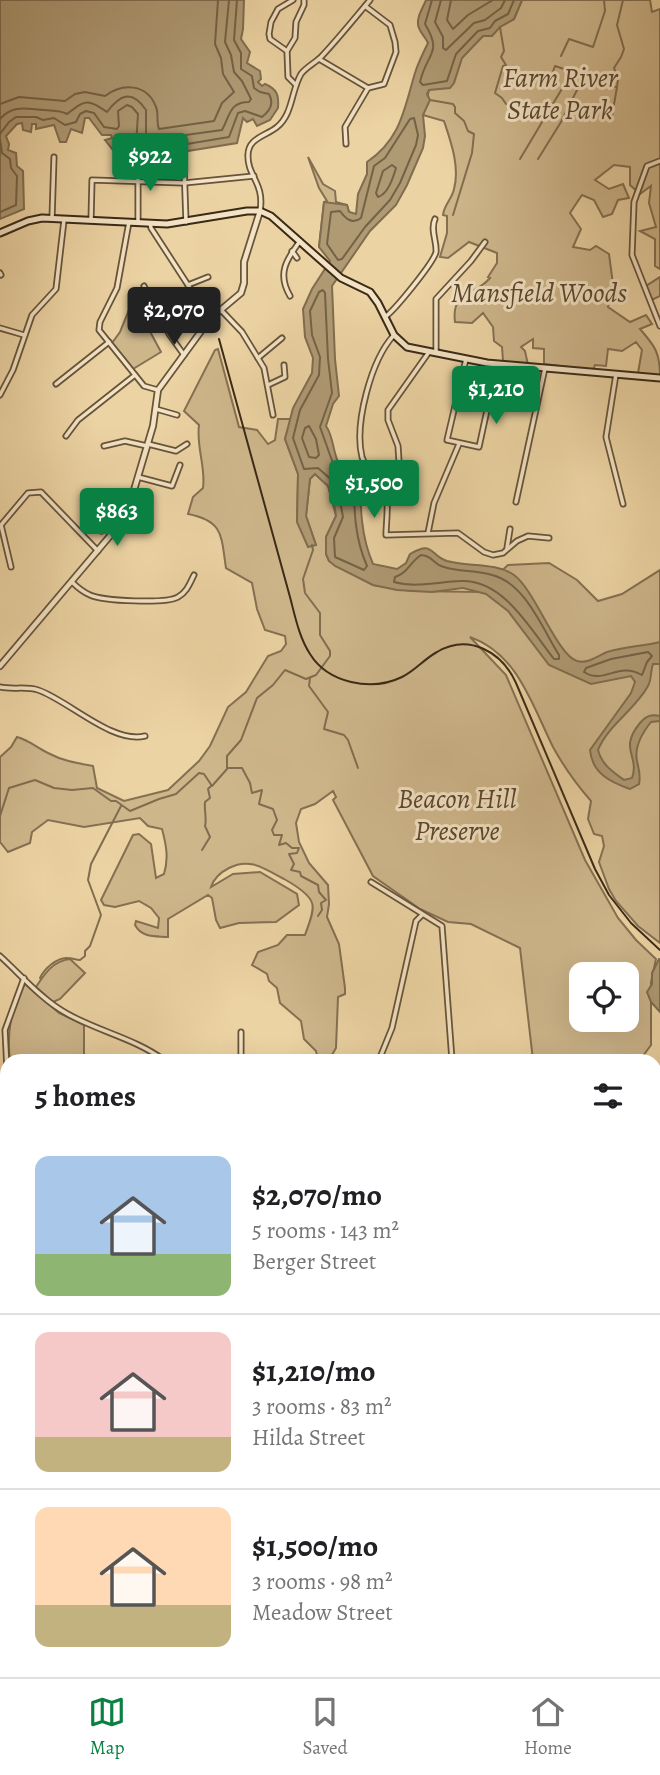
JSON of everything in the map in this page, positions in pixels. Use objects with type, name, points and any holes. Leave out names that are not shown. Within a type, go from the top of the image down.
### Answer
[{"type":"main road","points":[[0,233],[32,219],[186,222],[260,211],[275,219],[341,278],[370,292],[394,335],[407,347],[497,364],[660,378]]},
{"type":"street","points":[[288,51],[270,39],[269,34],[271,22],[278,9],[293,0]]},
{"type":"street","points":[[296,85],[288,77],[288,51],[295,38],[296,22],[304,0]]},
{"type":"street","points":[[0,666],[126,517],[148,445],[158,390],[210,319],[237,297],[243,288],[244,262],[260,211],[261,193],[247,156],[249,149],[254,141],[276,128],[287,115],[302,72],[320,59],[370,0]]},
{"type":"street","points":[[346,144],[345,127],[368,89],[384,84],[396,52],[390,25],[365,6]]},
{"type":"street","points":[[320,59],[368,89]]},
{"type":"street","points":[[52,218],[54,158]]},
{"type":"street","points":[[660,161],[647,166],[634,202],[632,255],[660,326]]},
{"type":"street","points":[[138,163],[138,223]]},
{"type":"street","points":[[184,164],[186,222]]},
{"type":"street","points":[[91,220],[92,180],[184,183],[254,176]]},
{"type":"street","points":[[0,395],[16,364],[32,315],[56,289],[64,218]]},
{"type":"street","points":[[385,317],[433,261],[436,249],[433,225],[435,219]]},
{"type":"street","points":[[129,222],[117,288],[100,322],[99,330],[144,386],[158,390]]},
{"type":"street","points":[[150,223],[150,228],[210,319]]},
{"type":"street","points":[[290,296],[282,280],[292,251],[300,241]]},
{"type":"street","points":[[387,498],[401,493],[398,446],[388,420],[388,410],[432,353],[436,299],[485,242]]},
{"type":"street","points":[[292,251],[298,258]]},
{"type":"street","points":[[188,285],[208,277]]},
{"type":"street","points":[[144,286],[169,334],[184,355]]},
{"type":"street","points":[[156,309],[191,290]]},
{"type":"street","points":[[221,310],[242,332],[266,374],[273,415]]},
{"type":"street","points":[[0,328],[24,335]]},
{"type":"street","points":[[394,335],[385,348],[365,393],[361,415],[362,459],[385,490],[387,498],[386,535],[462,534],[489,554],[497,555],[528,536],[549,538]]},
{"type":"street","points":[[258,358],[282,338]]},
{"type":"street","points":[[56,384],[109,342]]},
{"type":"street","points":[[466,359],[447,440],[459,444],[479,447],[497,364]]},
{"type":"street","points":[[268,385],[285,377],[284,365]]},
{"type":"street","points":[[516,502],[545,368]]},
{"type":"street","points":[[616,374],[606,437],[623,504]]},
{"type":"street","points":[[66,436],[78,420],[135,375]]},
{"type":"street","points":[[156,409],[177,415]]},
{"type":"street","points":[[104,446],[125,441],[176,451],[187,444]]},
{"type":"street","points":[[428,533],[434,503],[459,444]]},
{"type":"street","points":[[138,477],[172,486],[180,465]]},
{"type":"street","points":[[11,566],[1,525],[28,492],[41,492],[98,551]]},
{"type":"street","points":[[507,549],[510,529]]},
{"type":"street","points":[[72,582],[98,598],[176,599],[186,591],[194,575]]},
{"type":"street","points":[[0,687],[10,690],[37,690],[127,737],[134,739],[145,736]]},
{"type":"street","points":[[371,882],[442,926],[452,1054]]},
{"type":"street","points":[[381,1054],[392,1028],[416,921],[422,915]]},
{"type":"street","points":[[0,956],[63,1012],[154,1054]]},
{"type":"street","points":[[6,1054],[5,1030],[24,978]]},
{"type":"street","points":[[241,1032],[241,1054]]},
{"type":"green space","name":"Farm River State Park","points":[[522,0],[650,0],[652,12],[660,9],[660,269],[655,266],[655,239],[640,231],[656,227],[649,203],[651,186],[640,194],[630,185],[630,167],[614,165],[595,180],[609,189],[623,184],[629,198],[618,200],[612,214],[603,217],[594,200],[582,195],[570,213],[581,229],[573,247],[590,250],[596,246],[609,254],[613,284],[608,307],[630,322],[646,315],[652,324],[640,329],[656,350],[660,376],[638,373],[642,350],[636,342],[622,351],[608,349],[606,366],[595,365],[593,370],[544,364],[544,349],[533,348],[533,339],[521,347],[525,351],[528,365],[503,361],[502,347],[494,341],[493,327],[483,313],[472,323],[455,322],[455,312],[460,299],[490,278],[488,277],[497,263],[497,253],[469,242],[448,258],[440,257],[447,233],[447,216],[443,215],[456,181],[455,163],[444,121],[423,115],[429,90],[483,36],[514,19]]},
{"type":"green space","points":[[308,157],[323,184],[335,191],[336,202],[347,205],[349,212],[356,215],[327,255],[319,247],[324,202],[327,201],[319,188]]},
{"type":"green space","name":"Mansfield Woods","points":[[660,277],[660,296],[652,300],[646,286]]},
{"type":"green space","points":[[133,300],[161,352],[133,369],[112,343],[120,332]]},
{"type":"green space","name":"Beacon Hill Preserve","points":[[218,349],[239,427],[257,430],[268,444],[275,440],[278,419],[291,419],[285,439],[298,474],[297,522],[316,545],[306,516],[310,479],[315,474],[328,486],[336,516],[326,537],[326,554],[329,561],[373,585],[411,591],[479,592],[508,565],[549,563],[577,580],[598,601],[622,594],[660,570],[660,943],[638,926],[609,889],[599,862],[604,846],[602,836],[594,834],[588,819],[591,801],[557,754],[522,683],[500,655],[470,637],[506,675],[585,860],[618,918],[656,959],[651,982],[651,1045],[644,1054],[532,1054],[520,948],[471,924],[448,922],[420,909],[373,876],[333,800],[336,797],[333,791],[315,804],[301,809],[296,823],[299,842],[309,863],[328,885],[327,917],[339,944],[345,994],[338,997],[336,1048],[332,1054],[317,1054],[304,1039],[301,1021],[280,1003],[277,988],[269,981],[267,974],[252,965],[258,952],[278,945],[287,935],[305,935],[313,906],[308,896],[296,886],[257,866],[237,865],[221,873],[211,887],[233,874],[260,872],[297,894],[299,905],[276,922],[239,923],[220,928],[212,898],[208,895],[168,919],[168,937],[154,936],[141,932],[135,925],[136,921],[158,928],[159,918],[151,908],[139,901],[115,907],[104,905],[101,900],[133,835],[139,834],[151,844],[156,878],[164,874],[166,851],[162,829],[148,826],[140,818],[84,827],[48,820],[32,832],[30,843],[8,852],[0,842],[0,757],[17,737],[59,758],[93,766],[97,788],[124,801],[168,790],[199,761],[210,746],[228,707],[246,692],[268,656],[281,651],[286,644],[285,636],[265,630],[257,609],[252,583],[226,568],[221,539],[215,526],[200,517],[188,514],[193,497],[203,488],[204,480],[199,425],[184,411],[215,350]]},
{"type":"green space","points":[[70,959],[85,973],[60,999],[53,1002],[36,987],[54,965]]},
{"type":"green space","points":[[25,984],[59,1013],[84,1025],[84,1054],[10,1054],[11,1021]]},
{"type":"water","points":[[0,0],[244,0],[241,39],[250,52],[247,63],[260,71],[261,79],[258,82],[262,86],[265,84],[275,90],[278,108],[270,120],[257,126],[253,119],[247,122],[243,118],[237,143],[157,156],[117,155],[105,140],[112,138],[111,135],[102,135],[89,118],[85,118],[82,133],[71,129],[66,142],[60,142],[54,125],[36,129],[36,124],[32,124],[31,132],[23,130],[22,123],[17,124],[6,136],[8,150],[16,153],[17,166],[23,171],[24,209],[0,219]]},
{"type":"water","points":[[426,0],[522,0],[514,19],[500,27],[492,36],[483,36],[462,58],[450,88],[429,90],[427,94],[430,100],[423,115],[423,148],[407,185],[396,205],[370,231],[332,286],[339,396],[333,404],[326,426],[340,465],[344,470],[361,478],[362,522],[373,564],[397,569],[406,563],[410,554],[428,548],[447,561],[490,566],[507,571],[522,583],[562,647],[577,661],[589,661],[613,650],[660,642],[660,664],[653,664],[650,681],[643,695],[608,733],[598,750],[602,760],[612,771],[624,780],[632,778],[634,764],[630,746],[634,732],[647,717],[660,716],[660,721],[651,722],[640,740],[636,756],[639,784],[630,789],[603,776],[594,765],[590,750],[631,693],[635,682],[631,676],[591,684],[549,665],[508,611],[486,594],[463,588],[432,592],[397,590],[373,585],[335,566],[326,554],[326,537],[336,516],[334,503],[328,486],[315,474],[310,479],[306,516],[316,545],[308,547],[297,522],[298,474],[285,439],[293,408],[312,373],[313,358],[305,337],[303,309],[330,261],[319,247],[324,202],[347,205],[349,212],[356,214],[358,194],[367,174],[367,162],[387,143],[400,122],[428,43],[418,25]]},
{"type":"water","points":[[96,500],[105,518],[106,531],[102,534],[91,531],[82,520],[87,517],[96,520],[91,506]]},
{"type":"water","points":[[660,959],[660,1012],[647,992]]},
{"type":"waterway","points":[[561,56],[569,39],[593,47],[605,11],[604,0]]},
{"type":"waterway","points":[[538,159],[561,122],[584,76],[617,87],[618,79],[614,68],[624,49],[617,25],[623,0]]},
{"type":"waterway","points":[[500,27],[504,51],[501,57],[506,65],[503,66],[495,93],[506,104]]},
{"type":"waterway","points":[[549,83],[555,66],[570,71]]},
{"type":"waterway","points":[[520,159],[572,72],[583,75]]},
{"type":"waterway","points":[[612,116],[617,87]]},
{"type":"waterway","points":[[430,100],[453,104],[455,113],[464,121],[468,131],[474,134],[472,153],[453,215]]},
{"type":"waterway","points":[[312,545],[313,550],[303,579],[305,593],[320,613],[320,635],[330,651],[330,656],[316,675],[306,679],[285,670],[273,685],[257,698],[241,740],[227,756],[227,768],[242,768],[252,793],[262,790],[259,804],[273,809],[277,820],[272,830],[274,835],[282,835],[279,845],[286,843],[292,848],[299,848],[297,853],[289,854],[294,864],[291,870],[300,872],[301,876],[318,885],[319,892],[326,900],[321,903],[322,910],[318,916]]},
{"type":"waterway","points":[[310,678],[309,686],[328,712],[324,729],[344,735],[358,768]]},
{"type":"waterway","points":[[0,816],[9,788],[35,780],[54,788],[93,788],[130,811],[176,794],[199,773],[204,774],[212,786],[227,769]]},
{"type":"waterway","points":[[202,850],[210,837],[205,826],[205,802],[210,798],[208,789],[211,786]]},
{"type":"waterway","points":[[40,978],[48,967],[60,959],[80,960],[90,946],[101,915],[88,880],[91,864],[121,806]]},
{"type":"tram line","points":[[219,339],[296,619],[310,654],[328,672],[339,678],[364,684],[390,682],[411,672],[432,655],[461,644],[483,649],[502,662],[516,683],[595,869],[609,895],[631,923],[660,950]]}]
